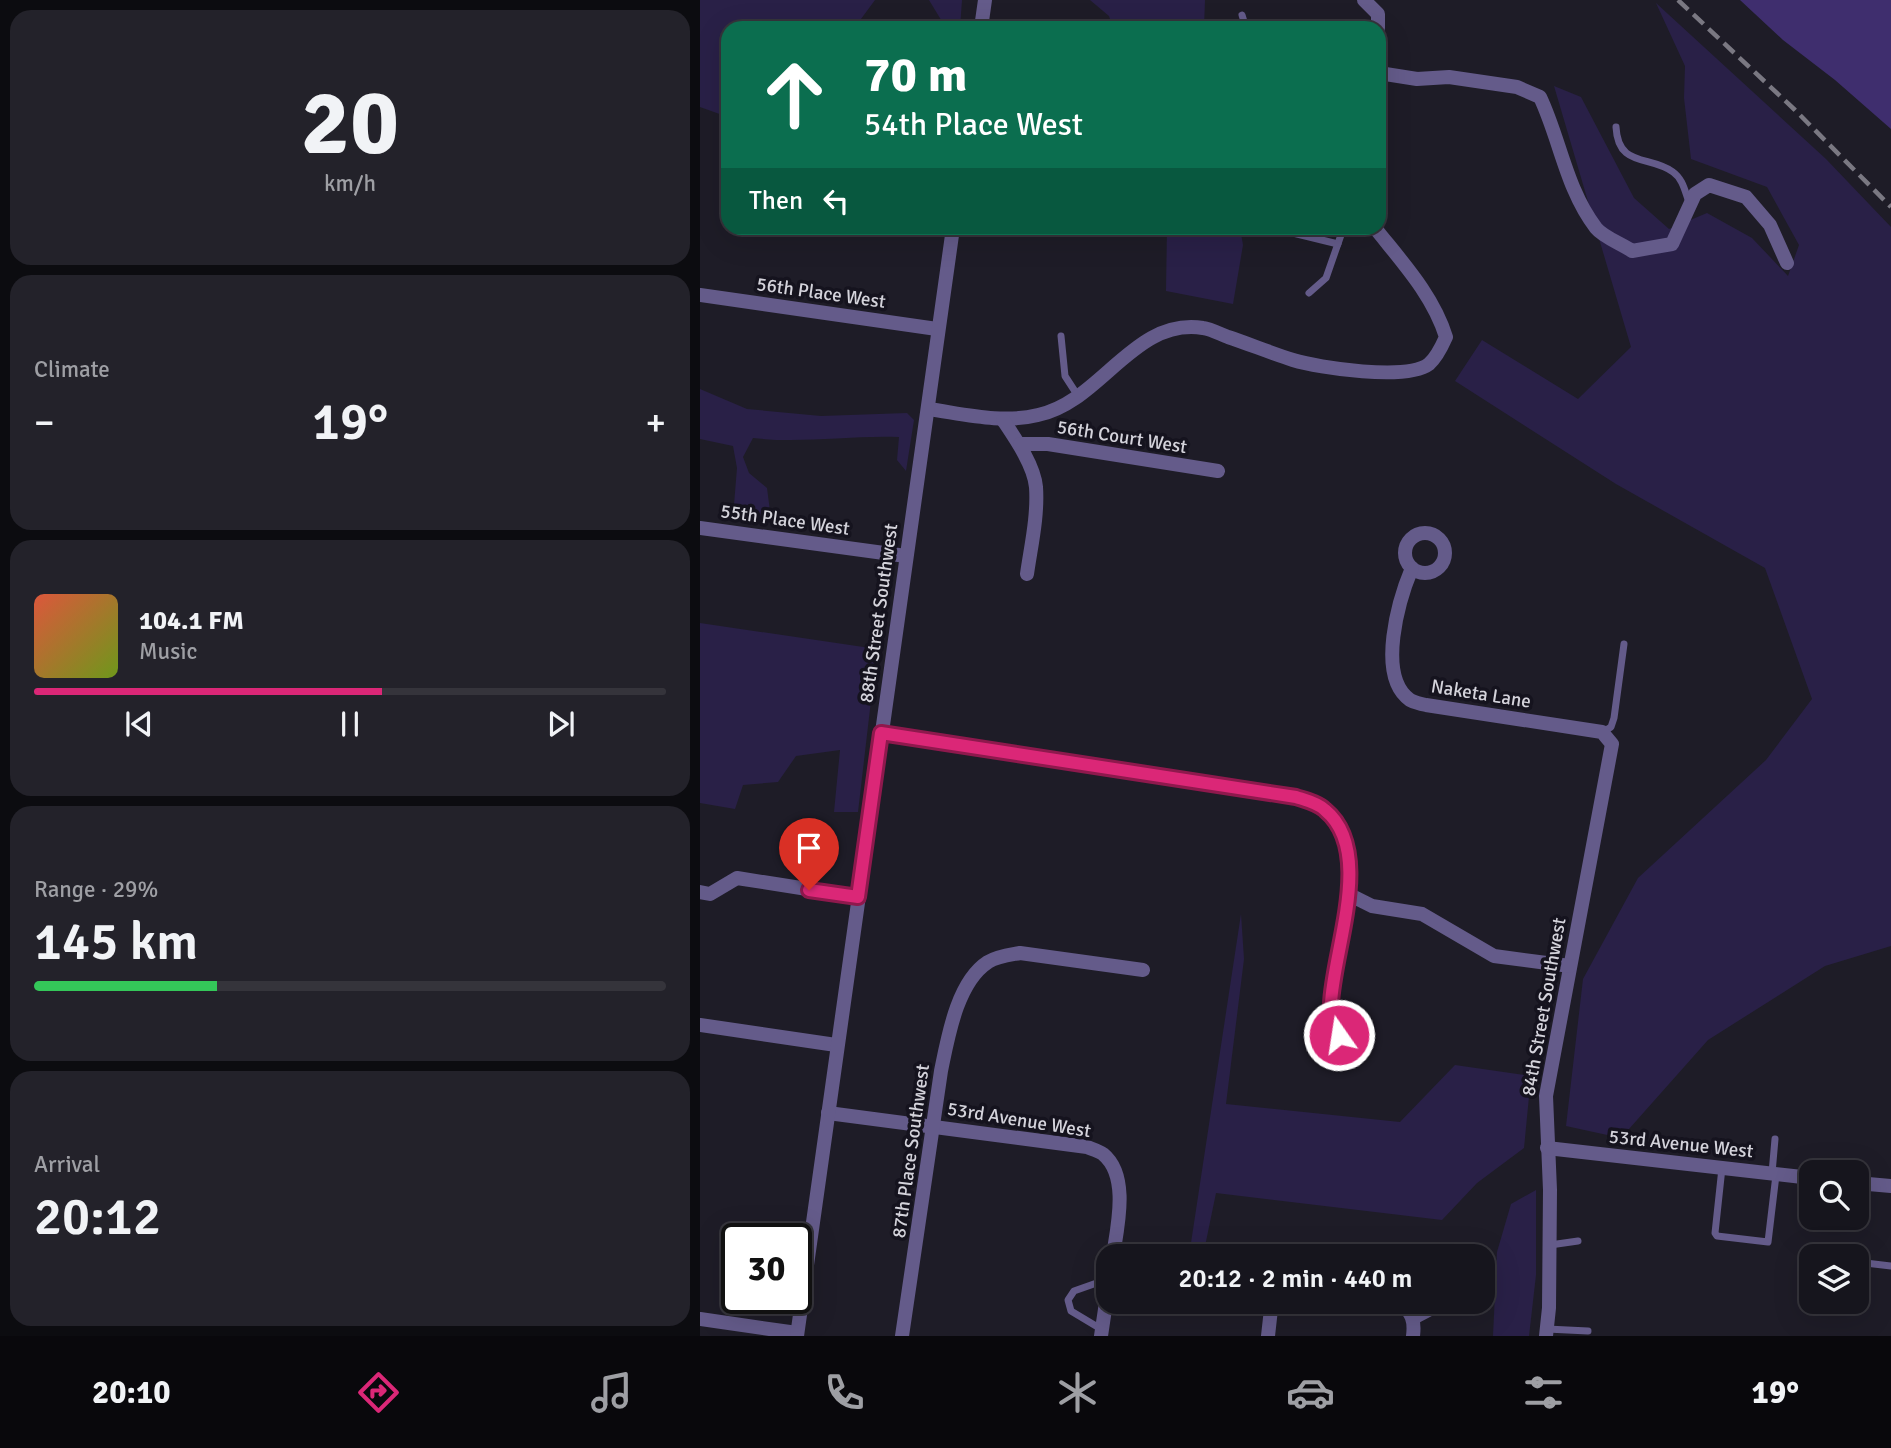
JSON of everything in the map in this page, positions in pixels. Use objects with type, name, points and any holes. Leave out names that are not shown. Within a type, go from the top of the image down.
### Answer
[{"type":"street","points":[[982,21],[985,0]]},
{"type":"street","points":[[1364,0],[1378,21]]},
{"type":"street","points":[[1386,74],[1417,79],[1449,77],[1517,87],[1541,97],[1573,186],[1597,230],[1632,251],[1672,244],[1695,194],[1709,185],[1746,197],[1770,225],[1787,263]]},
{"type":"street","name":"88th Street Southwest","points":[[797,1335],[952,235]]},
{"type":"street","points":[[928,409],[1003,420],[1040,415],[1078,396],[1147,340],[1172,327],[1203,328],[1296,361],[1351,370],[1416,370],[1429,364],[1446,337],[1441,320],[1426,293],[1380,235]]},
{"type":"street","name":"56th Place West","points":[[700,295],[937,328]]},
{"type":"street","points":[[1003,420],[1020,444],[1036,485],[1035,522],[1027,574]]},
{"type":"street","name":"56th Court West","points":[[1020,444],[1048,444],[1218,471]]},
{"type":"street","name":"55th Place West","points":[[700,528],[906,556]]},
{"type":"street","name":"Naketa Lane","points":[[1412,568],[1402,591],[1392,654],[1392,673],[1409,699],[1426,705],[1602,732]]},
{"type":"street","name":"84th Street Southwest","points":[[1547,1333],[1550,1190],[1546,1096],[1612,744],[1602,732]]},
{"type":"street","points":[[881,733],[1296,797],[1324,808],[1335,820],[1345,840],[1349,860],[1348,894],[1331,1006],[1339,1035]]},
{"type":"street","points":[[700,892],[710,894],[737,878],[858,897]]},
{"type":"street","points":[[1348,894],[1373,906],[1422,914],[1494,956],[1570,966]]},
{"type":"street","name":"87th Place Southwest","points":[[902,1336],[941,1071],[949,1034],[972,975],[989,961],[1003,955],[1020,953],[1143,970]]},
{"type":"street","points":[[700,1025],[836,1045]]},
{"type":"street","name":"53rd Avenue West","points":[[828,1113],[1087,1147],[1103,1154],[1112,1168],[1121,1207],[1115,1244]]},
{"type":"street","name":"53rd Avenue West","points":[[1547,1148],[1799,1177]]},
{"type":"street","points":[[1869,1184],[1891,1186]]},
{"type":"street","points":[[1102,1333],[1105,1314]]},
{"type":"street","points":[[1268,1336],[1270,1314]]},
{"type":"street","points":[[700,1319],[797,1335]]},
{"type":"lane","points":[[1242,15],[1244,21]]},
{"type":"lane","points":[[1616,127],[1617,141],[1621,148],[1635,159],[1674,172],[1682,183],[1690,206]]},
{"type":"lane","points":[[1301,235],[1338,244]]},
{"type":"lane","points":[[1308,293],[1326,278],[1341,235]]},
{"type":"lane","points":[[1061,336],[1065,376],[1078,396]]},
{"type":"lane","points":[[1602,732],[1611,727],[1614,718],[1624,644]]},
{"type":"lane","points":[[1723,1168],[1715,1233],[1717,1236],[1768,1242],[1775,1139]]},
{"type":"lane","points":[[1549,1245],[1578,1241]]},
{"type":"lane","points":[[1869,1263],[1891,1266]]},
{"type":"lane","points":[[1096,1284],[1074,1292],[1068,1300],[1072,1311],[1102,1333]]},
{"type":"lane","points":[[1414,1329],[1431,1314]]},
{"type":"lane","points":[[1547,1333],[1588,1331]]},
{"type":"shaded area","points":[[700,0],[875,0],[861,21],[721,21],[721,114],[700,107]]},
{"type":"shaded area","points":[[929,0],[962,0],[960,21],[942,21]]},
{"type":"shaded area","points":[[1090,0],[1205,0],[1204,21],[1111,21],[1109,16]]},
{"type":"shaded area","points":[[1740,0],[1891,0],[1891,129],[1835,80],[1783,40]]},
{"type":"shaded area","points":[[1656,3],[1826,159],[1891,227],[1891,946],[1825,966],[1708,1040],[1621,1138],[1566,1126],[1583,979],[1638,878],[1766,760],[1812,699],[1765,568],[1616,484],[1455,381],[1482,340],[1578,399],[1631,347],[1554,86],[1581,97],[1634,198],[1669,229],[1707,213],[1752,238],[1788,276],[1799,245],[1767,187],[1691,159],[1684,98],[1685,66]]},
{"type":"shaded area","points":[[1167,235],[1241,235],[1243,245],[1233,304],[1166,291]]},
{"type":"shaded area","points":[[700,389],[747,409],[821,416],[907,413],[914,420],[906,471],[897,460],[899,437],[789,440],[753,438],[743,457],[749,473],[767,488],[770,511],[759,517],[733,517],[737,468],[733,446],[700,439]]},
{"type":"shaded area","points":[[700,623],[877,649],[858,812],[834,812],[840,750],[796,756],[778,782],[743,785],[735,809],[700,803]]},
{"type":"shaded area","points":[[1241,914],[1244,959],[1226,1104],[1400,1122],[1455,1065],[1531,1076],[1524,1148],[1477,1183],[1442,1220],[1216,1193],[1205,1244],[1191,1244]]},
{"type":"shaded area","points":[[1536,1190],[1536,1275],[1529,1336],[1493,1336],[1497,1252],[1511,1204]]},
{"type":"railway","points":[[1678,0],[1795,110],[1891,207]]},
{"type":"route","points":[[809,890],[858,897],[881,733],[1296,797],[1324,808],[1335,820],[1345,840],[1349,860],[1348,894],[1331,1006],[1339,1035]]}]
